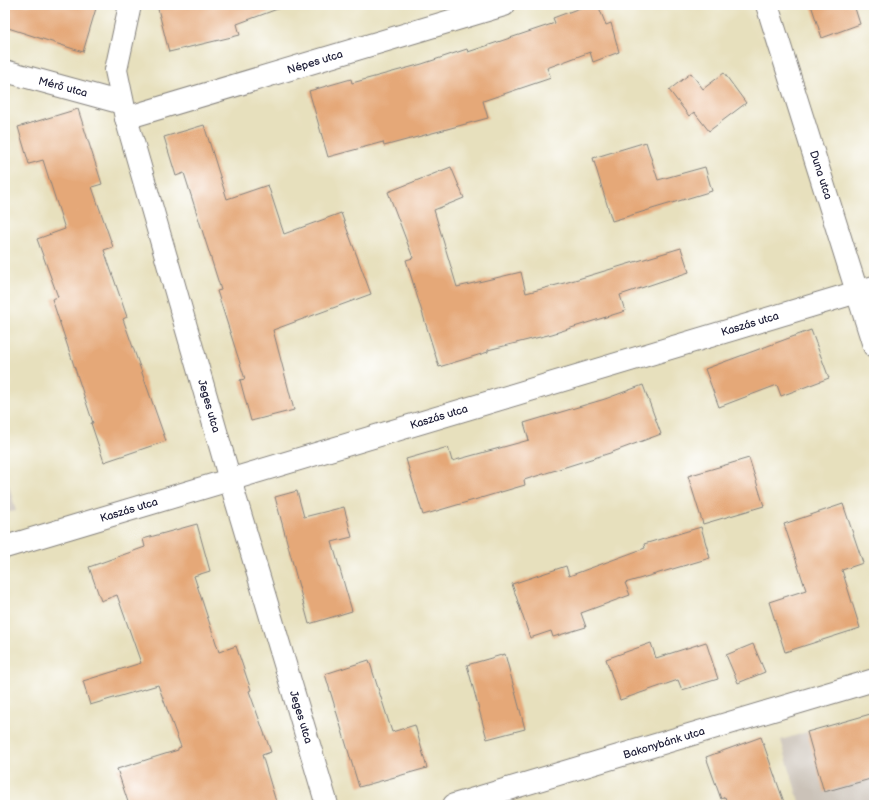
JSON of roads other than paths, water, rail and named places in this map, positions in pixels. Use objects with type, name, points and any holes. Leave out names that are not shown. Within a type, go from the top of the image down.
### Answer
[{"type":"street","name":"Jeges utca","points":[[130,5],[116,70],[124,110],[230,480],[327,805]]},
{"type":"street","name":"Népes utca","points":[[124,110],[504,5]]},
{"type":"street","name":"Duna utca","points":[[767,5],[866,289],[874,346]]},
{"type":"street","name":"Mérő utca","points":[[5,71],[124,110]]},
{"type":"street","name":"Kaszás utca","points":[[5,547],[866,289]]},
{"type":"street","name":"Bakonybánk utca","points":[[454,805],[874,680]]}]
